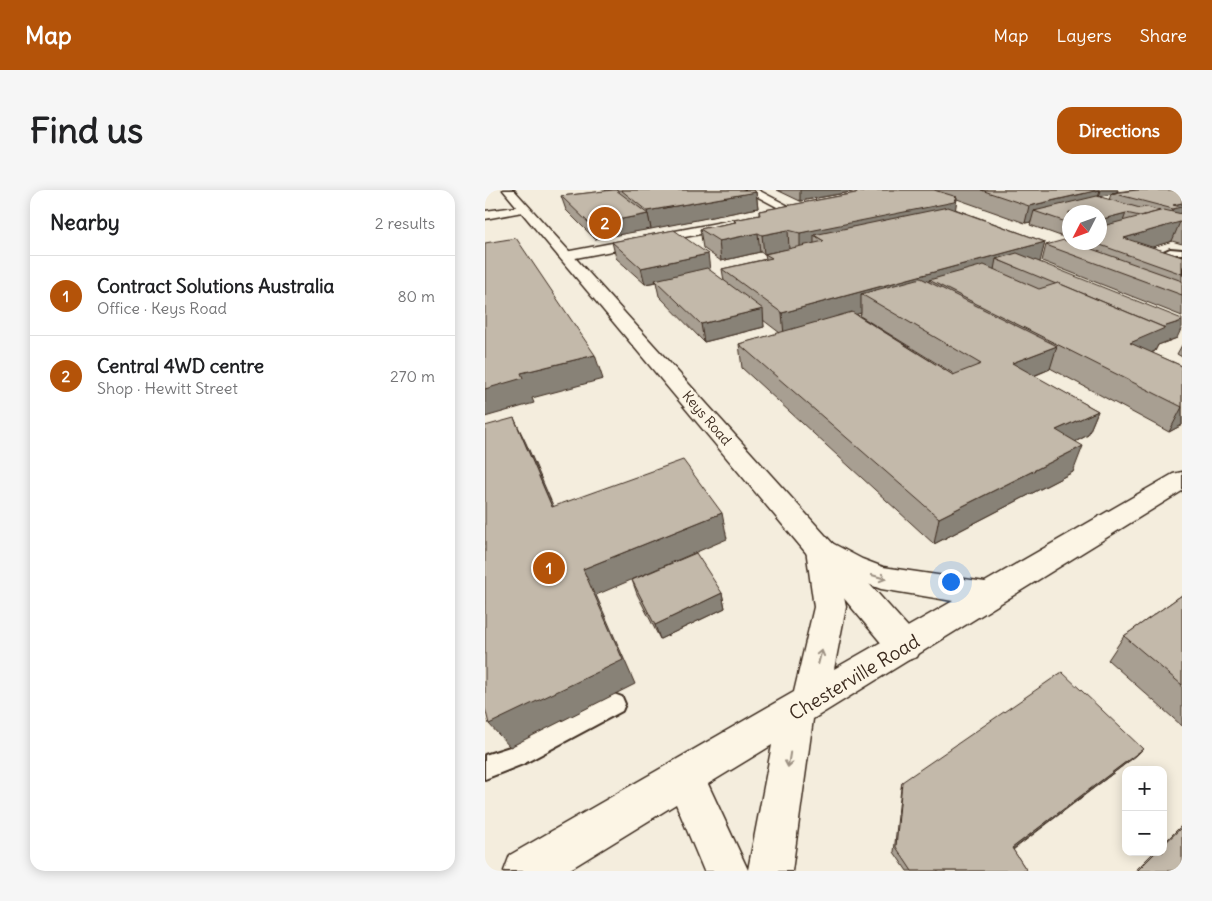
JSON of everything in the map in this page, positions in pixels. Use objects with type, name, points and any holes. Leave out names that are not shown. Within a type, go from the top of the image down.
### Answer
[{"type":"street","name":"Keys Road","points":[[508,190],[905,647]]},
{"type":"street","points":[[750,190],[799,211],[775,216]]},
{"type":"street","points":[[485,215],[524,209]]},
{"type":"street","points":[[565,256],[746,221]]},
{"type":"street","name":"Chesterville Road","points":[[526,871],[905,647],[1182,480]]},
{"type":"street","points":[[820,549],[853,567],[881,578],[990,595]]},
{"type":"street","points":[[770,871],[802,708],[827,631],[830,607],[820,549]]},
{"type":"street","points":[[685,778],[725,871]]},
{"type":"lane","points":[[1182,252],[1173,251],[1154,258],[1157,262],[1182,271]]},
{"type":"lane","points":[[485,767],[515,756],[614,704]]},
{"type":"building","points":[[616,190],[648,214],[591,225],[561,196]]},
{"type":"building","points":[[621,190],[753,190],[756,192],[647,211]]},
{"type":"building","points":[[872,190],[934,190],[957,197],[954,202],[800,233],[788,230],[762,235],[758,233],[719,241],[700,229],[760,215],[759,211]]},
{"type":"building","points":[[981,190],[1099,190],[1029,206]]},
{"type":"building","points":[[1137,190],[1182,190],[1182,203],[1173,205],[1181,207],[1173,209],[1112,193]]},
{"type":"building","points":[[1097,196],[1140,208],[1147,207],[1160,211],[1140,216],[1126,213],[1107,218],[1107,205],[1062,205],[1062,221],[1034,211]]},
{"type":"building","points":[[948,207],[1045,242],[782,313],[722,269],[772,258],[765,254],[824,241],[814,235]]},
{"type":"building","points":[[1164,210],[1182,214],[1182,223],[1124,238],[1182,257],[1182,274],[1107,247],[1107,225]]},
{"type":"building","points":[[674,230],[708,254],[641,268],[612,242]]},
{"type":"building","points":[[516,238],[595,355],[521,373],[523,378],[485,389],[485,243]]},
{"type":"building","points":[[1062,241],[1062,250],[1095,250],[1182,281],[1182,295],[1046,245]]},
{"type":"building","points":[[1017,253],[1182,319],[1182,321],[1163,327],[996,259]]},
{"type":"building","points":[[984,265],[1039,289],[1058,283],[1165,328],[1130,343],[1182,366],[1182,407],[929,280]]},
{"type":"building","points":[[707,268],[763,309],[701,324],[655,280]]},
{"type":"building","points":[[921,278],[1057,346],[1012,363],[1098,411],[1056,430],[1083,446],[939,518],[739,344],[852,312],[953,375],[981,364],[861,294]]},
{"type":"building","points":[[514,418],[552,507],[683,460],[722,513],[583,569],[623,660],[489,724],[485,708],[485,426]]},
{"type":"building","points":[[696,553],[722,593],[655,625],[632,580]]},
{"type":"building","points":[[1182,595],[1182,685],[1124,636]]},
{"type":"building","points":[[1062,672],[1143,749],[1012,848],[1027,871],[912,871],[896,847],[902,782]]},
{"type":"building","points":[[1182,827],[1182,871],[1137,871],[1152,856],[1167,856],[1167,841]]},
{"type":"place","name":"Central 4WD centre","points":[[605,223]]},
{"type":"place","name":"Contract Solutions Australia","points":[[549,568]]}]
